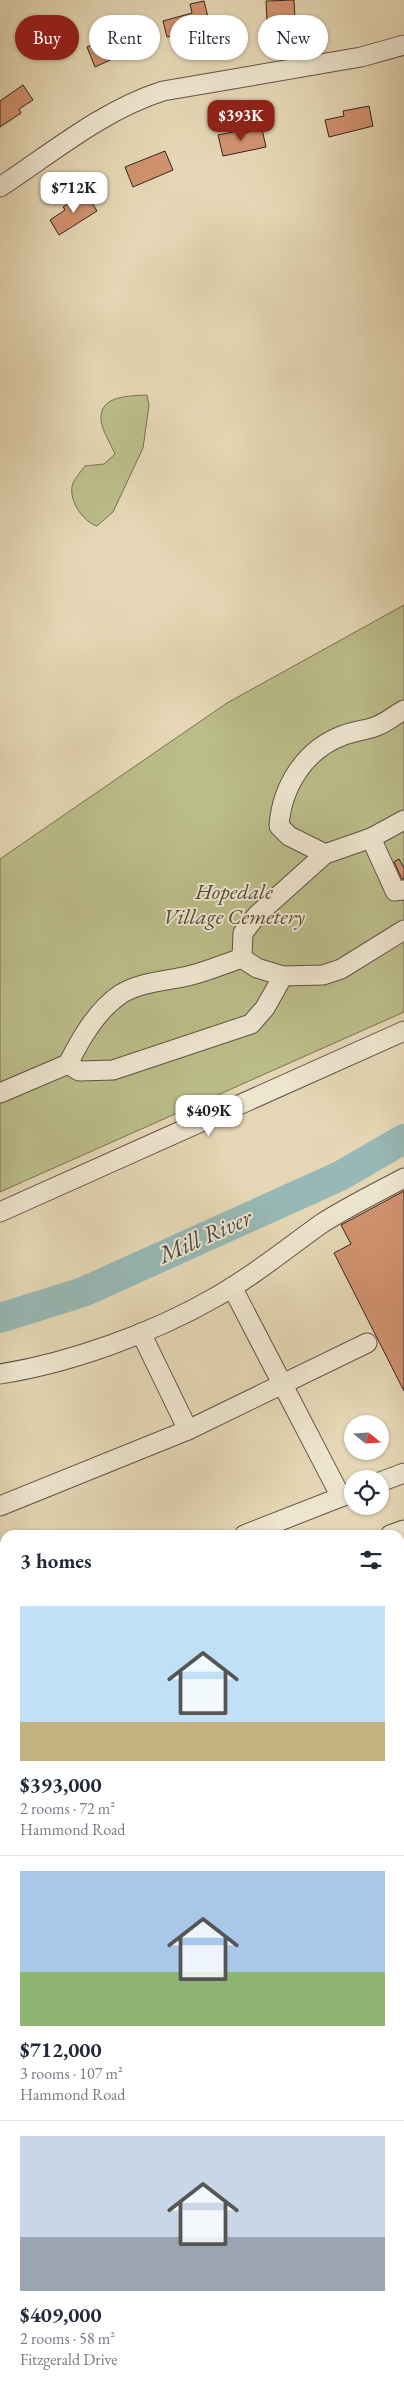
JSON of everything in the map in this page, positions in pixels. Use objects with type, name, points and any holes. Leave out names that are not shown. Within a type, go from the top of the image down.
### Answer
[{"type":"street","points":[[0,187],[109,115],[138,99],[163,91],[361,57],[404,45]]},
{"type":"street","points":[[325,854],[289,836],[279,826],[280,805],[294,776],[316,750],[343,735],[377,726],[404,710]]},
{"type":"street","points":[[242,958],[243,933],[257,915],[325,854],[371,838],[404,820]]},
{"type":"street","points":[[371,838],[395,891],[404,890]]},
{"type":"street","points":[[242,958],[257,968],[283,976],[323,975],[341,969],[404,930]]},
{"type":"street","points":[[0,1093],[68,1064],[80,1040],[97,1017],[122,994],[140,986],[190,976],[242,958]]},
{"type":"street","points":[[68,1064],[79,1071],[113,1070],[251,1024],[265,1008],[283,976]]},
{"type":"street","points":[[0,1212],[404,1030]]},
{"type":"street","points":[[0,1374],[58,1361],[141,1333],[184,1314],[232,1287],[324,1223],[404,1178]]},
{"type":"street","points":[[232,1287],[282,1385],[344,1492]]},
{"type":"street","points":[[141,1333],[188,1430]]},
{"type":"street","points":[[0,1506],[188,1430],[367,1343]]},
{"type":"street","points":[[389,1479],[404,1473]]},
{"type":"street","points":[[257,1530],[344,1496]]},
{"type":"green space","points":[[147,395],[149,405],[143,448],[113,512],[97,526],[92,524],[86,520],[74,503],[72,489],[73,483],[85,466],[104,464],[115,454],[102,424],[102,412],[110,401],[117,398]]},
{"type":"green space","name":"Hopedale Village Cemetery","points":[[404,605],[404,1012],[0,1192],[0,859],[227,703]]},
{"type":"building","points":[[294,0],[295,15],[267,15],[266,1]]},
{"type":"building","points":[[204,1],[208,15],[185,15],[192,13],[190,4]]},
{"type":"building","points":[[170,19],[170,36],[167,37],[163,21]]},
{"type":"building","points":[[92,60],[110,60],[95,67]]},
{"type":"building","points":[[23,85],[33,100],[19,109],[21,113],[0,127],[0,101]]},
{"type":"building","points":[[369,106],[373,126],[329,137],[325,120],[344,116],[343,111]]},
{"type":"building","points":[[262,129],[266,147],[223,156],[218,135],[243,130],[244,133]]},
{"type":"building","points":[[165,151],[173,170],[133,187],[125,167]]},
{"type":"building","points":[[86,193],[97,211],[59,235],[50,220],[65,210],[63,207]]},
{"type":"building","points":[[399,859],[404,868],[404,879],[402,879],[394,862]]},
{"type":"building","points":[[404,1191],[404,1391],[334,1253],[351,1244],[341,1225]]},
{"type":"waterway","name":"Mill River","points":[[0,1318],[83,1292],[340,1176],[404,1139]]}]
